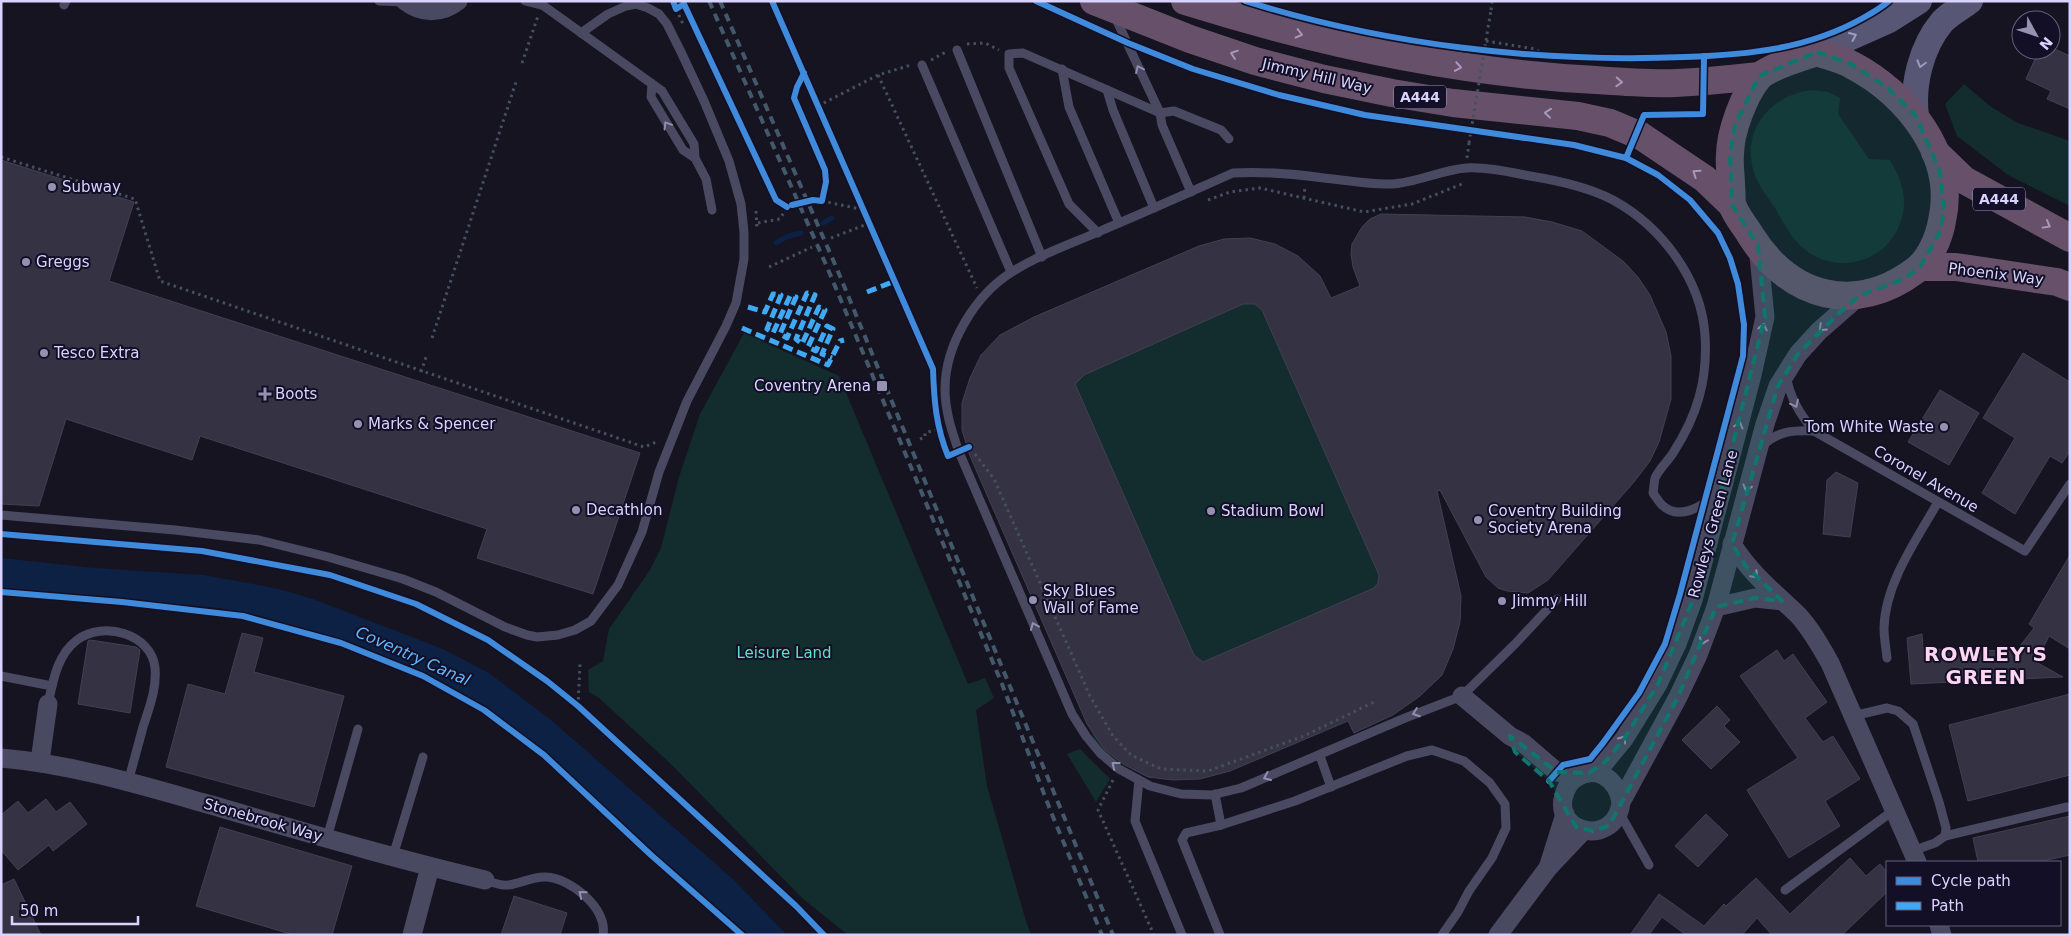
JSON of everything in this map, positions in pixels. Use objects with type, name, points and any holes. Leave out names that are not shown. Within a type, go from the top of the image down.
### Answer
[{"type":"highway","name":"A444","points":[[1184,1],[1274,28],[1359,48],[1466,68],[1550,78],[1636,82],[1682,83],[1759,76]]},
{"type":"highway","name":"Jimmy Hill Way","points":[[1103,5],[1255,61],[1324,79],[1444,101],[1578,116],[1610,123],[1641,136],[1705,179],[1732,205],[1758,246],[1779,268],[1803,284],[1824,294],[1859,296]]},
{"type":"highway","points":[[1732,205],[1730,154],[1735,125],[1759,76],[1792,60],[1817,52],[1851,64],[1888,88],[1916,116],[1934,151],[1945,191],[1944,211],[1940,232],[1933,248],[1920,267],[1904,279],[1859,296]]},
{"type":"highway","name":"A444","points":[[1934,151],[1964,180],[2070,238]]},
{"type":"highway","name":"Phoenix Way","points":[[1920,267],[1956,267],[2056,282],[2070,287]]},
{"type":"street","points":[[1817,52],[1919,1]]},
{"type":"street","points":[[1916,116],[1914,103],[1921,60],[1945,11],[1970,1]]},
{"type":"street","points":[[406,2],[417,8],[429,11],[441,10],[460,2]]},
{"type":"street","name":"Rowleys Green Lane","points":[[1585,774],[1606,762],[1624,738],[1662,676],[1677,644],[1693,600],[1766,317],[1758,246]]},
{"type":"street","name":"Rowleys Green Lane","points":[[1620,807],[1678,697],[1698,654],[1716,607],[1772,400],[1798,354],[1819,331],[1859,296]]},
{"type":"street","name":"Rowleys Green Lane","points":[[1732,544],[1745,565],[1799,616],[1830,664],[1915,856]]},
{"type":"street","name":"Rowleys Green Lane","points":[[1716,607],[1755,598],[1782,602]]},
{"type":"street","points":[[40,761],[50,695]]},
{"type":"street","points":[[1462,696],[1557,772],[1598,774],[1607,777],[1615,784],[1619,792],[1620,807],[1615,820],[1601,830],[1584,830],[1576,827],[1563,808],[1549,781],[1515,752],[1510,736]]},
{"type":"street","name":"Stonebrook Way","points":[[1,758],[40,761],[128,783],[430,867],[485,880]]},
{"type":"street","points":[[1548,868],[1566,788],[1572,780],[1585,774]]},
{"type":"street","points":[[1498,935],[1548,868],[1584,830]]},
{"type":"street","points":[[412,935],[430,867]]},
{"type":"lane","points":[[379,1],[406,2]]},
{"type":"lane","points":[[525,1],[539,3],[662,91],[694,144],[695,158],[706,179],[712,210]]},
{"type":"lane","points":[[1,515],[175,530],[259,540],[328,556],[403,579],[436,592],[505,627],[537,637],[558,635],[575,630],[591,621],[618,585],[642,532],[659,472],[687,401],[726,326],[736,302],[744,259],[744,232],[741,204],[729,161],[704,101],[667,24],[659,14],[649,4],[626,6],[608,14],[581,33]]},
{"type":"lane","points":[[1103,5],[1160,113],[1162,125],[1191,192]]},
{"type":"lane","points":[[957,50],[1042,257]]},
{"type":"lane","points":[[1098,232],[1069,204],[1009,68],[1008,54],[1023,53],[1160,113],[1174,112],[1221,130],[1229,139]]},
{"type":"lane","points":[[922,65],[1011,272]]},
{"type":"lane","points":[[1062,69],[1069,107],[1120,223]]},
{"type":"lane","points":[[1107,90],[1113,110],[1154,208]]},
{"type":"lane","points":[[1556,599],[1515,644],[1462,696],[1405,718],[1320,756],[1241,788],[1215,794],[1182,794],[1150,786],[1119,769],[1100,753],[1072,714],[959,452],[948,420],[945,389],[948,366],[958,334],[972,310],[991,288],[1011,272],[1233,174],[1252,172],[1290,174],[1362,183],[1394,184],[1466,168],[1504,171],[1542,178],[1612,200],[1640,219],[1674,253],[1696,291],[1705,334],[1704,382],[1692,420],[1673,454],[1655,478],[1653,493],[1663,506],[1677,512],[1692,511],[1704,506],[1722,490]]},
{"type":"lane","name":"Coronel Avenue","points":[[1786,373],[1789,393],[1796,407],[1814,431],[2025,551],[2070,484]]},
{"type":"lane","points":[[1758,450],[1774,436],[1794,430],[1814,431]]},
{"type":"lane","points":[[1887,658],[1884,627],[1887,606],[1898,576],[1938,502]]},
{"type":"lane","points":[[1,676],[50,695],[62,656],[78,639],[94,631],[110,630],[140,640],[151,652],[155,667],[155,686],[128,783]]},
{"type":"lane","points":[[1853,716],[1887,708],[1898,711],[1913,724],[1939,802],[1946,828],[1945,836]]},
{"type":"lane","points":[[327,838],[358,729]]},
{"type":"lane","points":[[1220,935],[1182,840],[1186,833],[1221,825],[1295,801],[1407,756],[1432,750],[1464,761],[1490,783],[1505,804],[1506,828],[1492,858],[1469,890],[1458,912],[1442,935]]},
{"type":"lane","points":[[1320,756],[1331,787]]},
{"type":"lane","points":[[393,856],[424,757]]},
{"type":"lane","points":[[1139,780],[1135,821],[1182,935]]},
{"type":"lane","points":[[1215,794],[1221,825]]},
{"type":"lane","points":[[1915,856],[1945,836],[2067,806]]},
{"type":"lane","points":[[1620,807],[1649,865]]},
{"type":"lane","points":[[1784,890],[1894,810]]},
{"type":"lane","points":[[485,880],[506,886],[546,877],[570,884],[586,897],[600,913],[603,935]]},
{"type":"path","points":[[672,1],[676,9],[684,4]]},
{"type":"path","points":[[1469,143],[1492,2]]},
{"type":"path","points":[[522,63],[539,3]]},
{"type":"path","points":[[1486,41],[1535,48],[1542,55],[1552,55]]},
{"type":"path","points":[[878,75],[982,299]]},
{"type":"path","points":[[432,338],[516,82]]},
{"type":"path","points":[[815,98],[822,115]]},
{"type":"path","points":[[1468,130],[1478,131]]},
{"type":"path","points":[[1,157],[135,199],[160,281],[644,447],[662,440]]},
{"type":"path","points":[[1205,201],[1230,192],[1260,188],[1364,212],[1412,204],[1462,184],[1466,168]]},
{"type":"path","points":[[822,201],[824,191]]},
{"type":"path","points":[[813,200],[865,210]]},
{"type":"path","points":[[861,201],[874,231]]},
{"type":"path","points":[[758,223],[780,219],[790,205]]},
{"type":"path","points":[[831,238],[870,223]]},
{"type":"path","points":[[768,267],[812,247]]},
{"type":"path","points":[[421,372],[426,357]]},
{"type":"path","points":[[920,439],[925,437],[925,433],[939,432],[936,421]]},
{"type":"path","points":[[959,452],[969,447],[994,479],[1090,696],[1113,736],[1131,755],[1161,769],[1208,771],[1304,736],[1374,702]]},
{"type":"path","points":[[578,706],[580,664]]},
{"type":"path","points":[[570,700],[585,713]]},
{"type":"path","points":[[1131,755],[1119,769],[1098,810],[1154,935]]},
{"type":"highlighted area","points":[[1817,52],[1851,64],[1888,88],[1916,116],[1940,171],[1944,211],[1940,232],[1920,267],[1904,279],[1859,296],[1798,354],[1778,386],[1732,544],[1745,565],[1782,601],[1755,598],[1716,607],[1678,697],[1609,826],[1593,831],[1576,827],[1549,781],[1515,752],[1510,736],[1557,772],[1589,773],[1605,762],[1624,739],[1658,684],[1693,600],[1765,317],[1758,246],[1732,205],[1730,154],[1735,125],[1759,76]]},
{"type":"green space","points":[[1964,84],[1990,106],[2018,123],[2070,141],[2070,206],[2008,175],[1957,136],[1945,104]]},
{"type":"green space","points":[[1812,90],[1828,92],[1840,98],[1838,114],[1869,159],[1890,160],[1899,178],[1904,197],[1903,215],[1900,224],[1887,245],[1865,259],[1839,263],[1827,261],[1814,256],[1803,248],[1788,230],[1754,174],[1751,154],[1752,140],[1764,116],[1773,106],[1785,98]]},
{"type":"green space","name":"Stadium Bowl","points":[[1250,238],[1288,251],[1320,276],[1461,596],[1460,622],[1453,649],[1442,675],[1420,696],[1393,715],[1348,721],[1230,771],[1200,779],[1173,780],[1148,777],[1111,758],[1097,744],[1087,724],[970,456],[962,430],[962,403],[970,378],[981,355],[1000,335],[1034,317],[1199,246],[1224,239]]},
{"type":"green space","name":"Leisure Land","points":[[744,333],[839,376],[968,684],[985,678],[994,698],[976,710],[987,786],[1031,935],[848,935],[802,898],[672,765],[599,698],[589,692],[588,670],[603,661],[609,629],[650,570],[661,548],[679,477],[700,414]]},
{"type":"green space","points":[[1080,749],[1110,779],[1096,802],[1067,754]]},
{"type":"water","name":"Coventry Canal","points":[[1,558],[95,568],[203,575],[279,589],[313,599],[443,649],[489,673],[551,720],[734,880],[787,935],[748,935],[626,828],[557,763],[517,730],[481,704],[423,673],[361,646],[314,631],[220,608],[1,588]]},
{"type":"building","points":[[2061,52],[2070,56],[2070,109],[2047,99],[2051,91],[2026,79],[2035,60],[2061,60]]},
{"type":"building","points":[[1,160],[134,202],[109,281],[640,453],[593,594],[477,558],[487,529],[200,436],[192,460],[66,419],[39,506],[1,504]]},
{"type":"building","name":"Coventry Building Society Arena","points":[[1381,214],[1525,217],[1552,222],[1582,231],[1623,261],[1638,277],[1650,295],[1666,332],[1671,356],[1671,399],[1659,442],[1650,461],[1634,482],[1548,580],[1528,593],[1498,588],[1486,577],[1440,490],[1437,491],[1461,596],[1460,622],[1453,649],[1442,675],[1420,696],[1393,715],[1354,733],[1348,721],[1230,771],[1200,779],[1173,780],[1148,777],[1123,764],[1104,749],[1087,724],[970,456],[962,430],[962,403],[970,378],[981,355],[1000,335],[1034,317],[1199,246],[1224,239],[1250,238],[1275,244],[1298,256],[1320,276],[1331,298],[1360,286],[1353,267],[1352,244],[1362,227],[1370,219]],"holes":[[[1243,304],[1255,304],[1262,310],[1379,575],[1378,583],[1374,588],[1203,662],[1194,655],[1075,384],[1084,375]]]},
{"type":"building","points":[[2023,353],[2070,382],[2070,451],[2062,463],[2050,456],[2015,514],[1982,493],[2015,438],[1983,418]]},
{"type":"building","name":"Tom White Waste","points":[[1940,390],[1979,413],[1949,465],[1908,442]]},
{"type":"building","points":[[1836,472],[1858,483],[1850,537],[1823,534],[1827,480]]},
{"type":"building","points":[[2070,555],[2070,649],[2049,636],[2036,662],[2063,677],[1911,684],[1907,638],[1922,634],[1923,649],[2016,651],[2034,628],[2029,624]]},
{"type":"building","points":[[242,633],[263,638],[254,672],[344,696],[314,807],[166,767],[188,684],[225,694]]},
{"type":"building","points":[[88,641],[136,647],[140,650],[130,713],[78,704]]},
{"type":"building","points":[[1777,650],[1784,661],[1793,654],[1827,702],[1805,718],[1823,742],[1833,736],[1860,779],[1825,801],[1840,826],[1789,858],[1747,790],[1798,758],[1740,676]]},
{"type":"building","points":[[2070,694],[2070,775],[1968,801],[1949,725]]},
{"type":"building","points":[[1717,706],[1730,720],[1724,726],[1740,742],[1711,769],[1682,740]]},
{"type":"building","points":[[46,799],[56,812],[70,802],[87,824],[53,851],[49,845],[18,870],[1,850],[1,815],[18,801],[28,813]]},
{"type":"building","points":[[1706,814],[1728,835],[1698,867],[1675,846]]},
{"type":"building","points":[[2070,816],[2070,855],[2043,861],[1978,861],[1973,838]]},
{"type":"building","points":[[220,827],[352,866],[332,935],[294,935],[196,906]]},
{"type":"building","points":[[1850,858],[1866,876],[1880,864],[1886,871],[1886,893],[1842,935],[1772,935],[1757,918],[1742,935],[1686,935],[1662,917],[1649,935],[1630,935],[1659,894],[1704,926],[1724,904],[1726,906],[1756,878],[1790,914]]},
{"type":"building","points":[[14,879],[41,935],[1,935],[1,885]]},
{"type":"building","points":[[514,896],[567,913],[560,935],[501,935]]},
{"type":"waterway","points":[[823,223],[832,218]]},
{"type":"waterway","points":[[776,243],[788,236],[801,233]]},
{"type":"railway","points":[[709,1],[827,267],[1002,684],[1051,812],[1102,935]]},
{"type":"railway","points":[[720,1],[837,269],[1113,935]]},
{"type":"marked path","points":[[867,292],[895,281]]},
{"type":"marked path","points":[[748,307],[765,312],[773,294],[781,295],[767,329],[773,333],[790,296],[796,297],[780,334],[787,338],[807,293],[815,295],[796,339],[802,344],[819,307],[825,310],[808,347],[816,351],[827,326],[833,329],[822,354],[832,358]]},
{"type":"marked path","points":[[742,328],[828,365],[840,341],[844,340]]},
{"type":"cycle path","points":[[673,1],[676,9],[684,4],[776,200],[787,207]]},
{"type":"cycle path","points":[[772,1],[933,369],[936,413],[948,456],[969,447]]},
{"type":"cycle path","points":[[1036,1],[1128,43],[1193,69],[1279,95],[1365,115],[1574,145],[1626,158],[1658,175],[1690,200],[1718,233],[1730,258],[1738,284],[1744,325],[1743,356],[1665,644],[1639,693],[1590,759],[1563,765],[1549,781]]},
{"type":"cycle path","points":[[1245,1],[1298,16],[1407,40],[1518,54],[1630,58],[1708,56],[1777,48],[1821,37],[1863,18],[1889,1]]},
{"type":"cycle path","points":[[1626,158],[1644,115],[1703,114],[1704,56]]},
{"type":"cycle path","points":[[792,205],[813,200],[822,201],[826,182],[825,170],[794,98],[804,73]]},
{"type":"cycle path","points":[[1,534],[202,551],[330,575],[416,604],[488,640],[547,681],[578,706],[796,906],[824,935]]},
{"type":"cycle path","points":[[1,592],[122,602],[243,616],[341,643],[423,676],[484,710],[544,755],[651,855],[742,935]]},
{"type":"place","name":"Subway","points":[[52,187]]},
{"type":"place","name":"Greggs","points":[[26,262]]},
{"type":"place","name":"Tesco Extra","points":[[44,353]]},
{"type":"place","name":"Coventry Arena","points":[[882,386]]},
{"type":"place","name":"Boots","points":[[265,394]]},
{"type":"place","name":"Marks & Spencer","points":[[358,424]]},
{"type":"place","name":"Tom White Waste","points":[[1944,427]]},
{"type":"place","name":"Decathlon","points":[[576,510]]},
{"type":"place","name":"Stadium Bowl","points":[[1211,511]]},
{"type":"place","name":"Coventry Building Society Arena","points":[[1478,520]]},
{"type":"place","name":"Sky Blues Wall of Fame","points":[[1033,600]]},
{"type":"place","name":"Jimmy Hill","points":[[1502,601]]},
{"type":"district","name":"ROWLEY'S GREEN","points":[[1986,666]]}]
